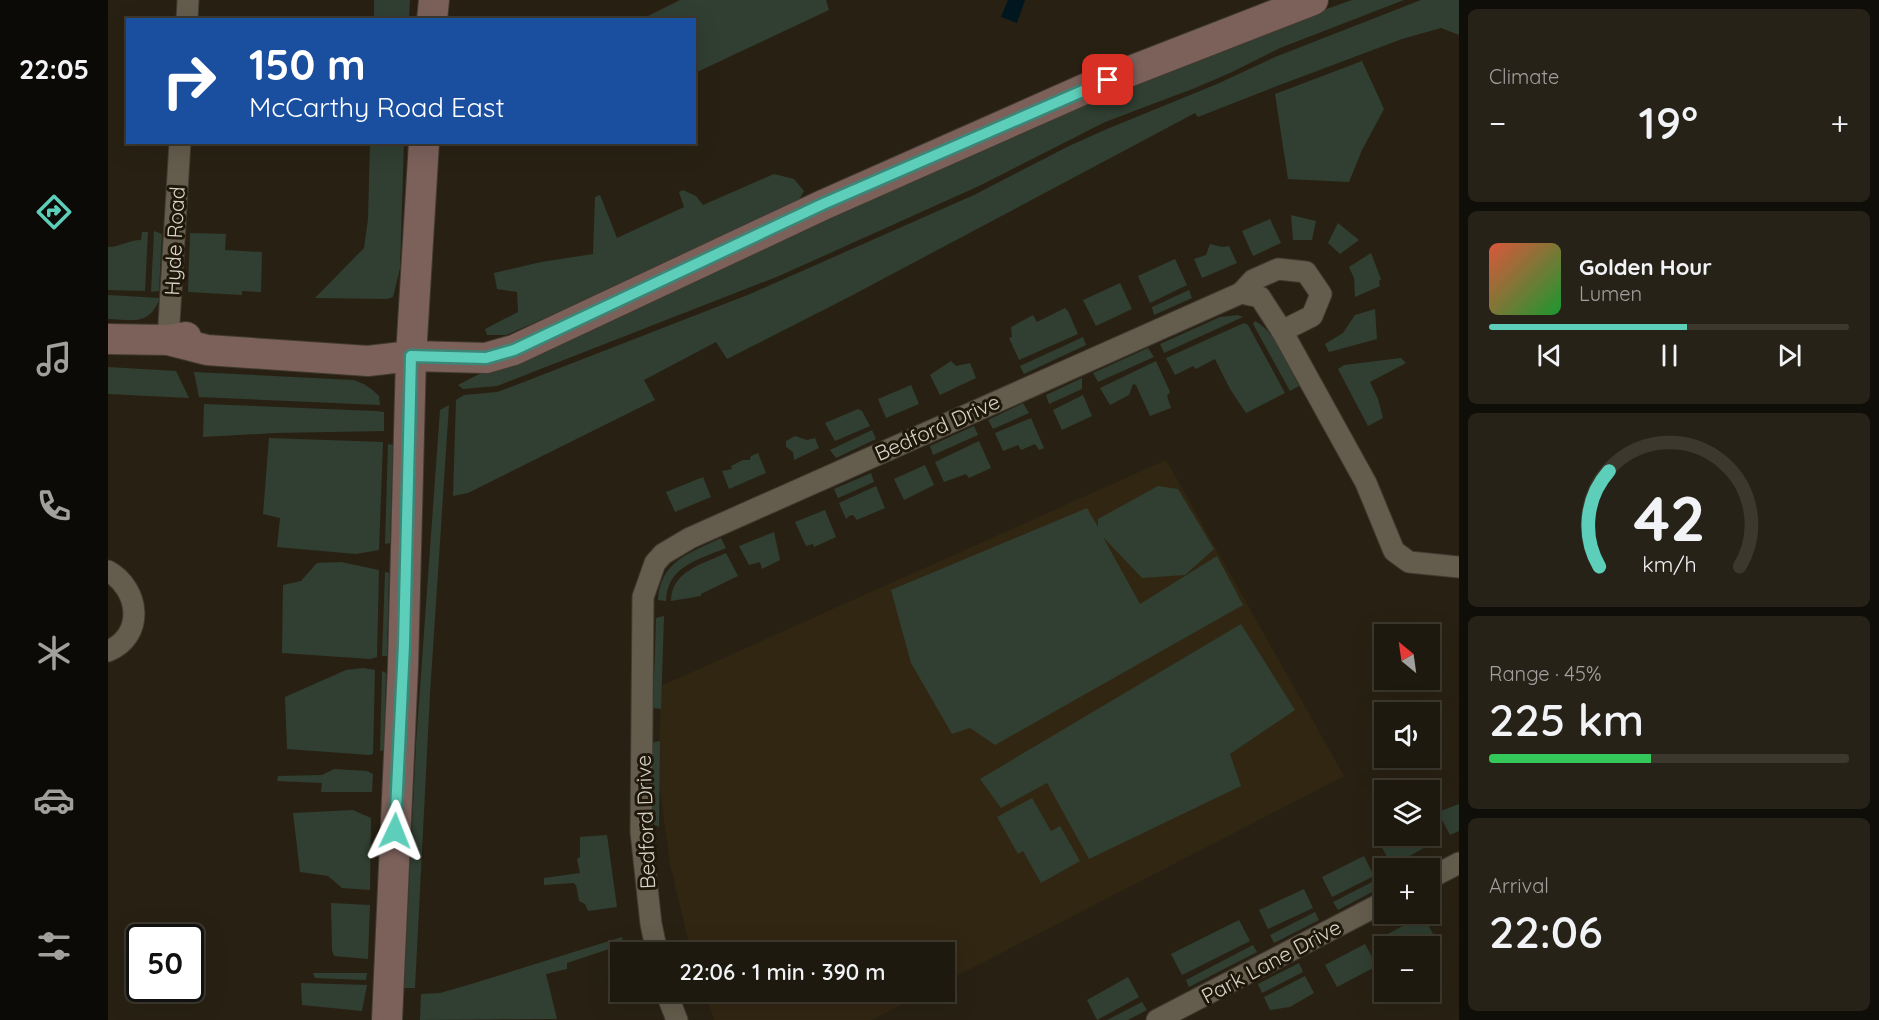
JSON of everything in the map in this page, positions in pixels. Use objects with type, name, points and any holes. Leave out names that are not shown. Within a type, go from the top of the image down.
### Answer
[{"type":"street","points":[[187,18],[189,0]]},
{"type":"street","points":[[432,18],[434,0]]},
{"type":"street","points":[[108,339],[168,340],[207,350],[368,361],[411,356],[486,358],[514,350],[823,204],[1087,88],[1313,0]]},
{"type":"street","name":"Hyde Road","points":[[168,340],[180,144]]},
{"type":"street","points":[[387,1020],[403,655],[411,356],[424,144]]},
{"type":"street","name":"Bedford Drive","points":[[655,942],[641,832],[643,597],[655,563],[663,554],[690,538],[973,410],[1241,293],[1253,280],[1278,269],[1306,272],[1321,294],[1316,307],[1312,316],[1282,332]]},
{"type":"street","points":[[1241,293],[1260,297],[1282,332],[1366,483],[1394,551],[1409,562],[1459,567]]},
{"type":"street","points":[[108,571],[121,579],[131,594],[135,609],[133,624],[126,638],[108,651]]},
{"type":"street","points":[[1440,873],[1459,863]]},
{"type":"street","name":"Park Lane Drive","points":[[1157,1020],[1374,907]]},
{"type":"street","points":[[670,1002],[677,1020]]},
{"type":"shaded area","points":[[1166,460],[1344,776],[955,977],[955,942],[689,942],[670,864],[659,781],[661,686]]},
{"type":"shaded area","points":[[708,1002],[907,1002],[872,1020],[714,1020]]},
{"type":"green space","points":[[374,0],[410,0],[409,18],[374,18]]},
{"type":"green space","points":[[680,0],[826,0],[829,10],[696,73],[696,18],[644,18]]},
{"type":"green space","points":[[1352,0],[1404,0],[1280,48],[1195,88],[1105,122],[979,186],[779,276],[497,386],[463,389],[458,385],[1205,52]]},
{"type":"green space","points":[[1421,0],[1459,0],[1459,35],[1441,28],[1402,39],[1198,117],[1195,113],[849,297],[727,359],[716,342],[644,380],[655,400],[468,493],[453,496],[456,400],[464,395],[497,392],[750,294],[974,195],[1107,129],[1217,84],[1275,57]]},
{"type":"green space","points":[[1362,61],[1384,109],[1362,150],[1349,182],[1288,179],[1275,94]]},
{"type":"green space","points":[[370,144],[404,144],[400,268],[393,297],[387,299],[315,298],[364,248],[368,219]]},
{"type":"green space","points":[[774,174],[794,179],[804,191],[791,208],[506,335],[487,335],[485,329],[518,312],[517,292],[497,289],[494,273],[541,262],[593,254],[595,197],[600,195],[617,238],[684,207],[679,192],[683,190],[696,196],[703,205]]},
{"type":"green space","points":[[1291,215],[1316,221],[1312,240],[1293,240]]},
{"type":"green space","points":[[1270,219],[1281,243],[1253,256],[1242,231]]},
{"type":"green space","points":[[1338,223],[1359,240],[1340,254],[1328,243]]},
{"type":"green space","points":[[154,231],[162,234],[159,291],[151,292]]},
{"type":"green space","points":[[142,232],[148,232],[145,291],[108,290],[108,247],[141,240]]},
{"type":"green space","points":[[190,233],[226,234],[225,250],[262,252],[261,292],[242,291],[242,295],[188,292]]},
{"type":"green space","points":[[1210,244],[1229,246],[1237,263],[1202,278],[1194,259],[1206,255]]},
{"type":"green space","points":[[1371,253],[1381,279],[1380,286],[1355,297],[1354,278],[1349,267]]},
{"type":"green space","points":[[1175,259],[1187,285],[1150,303],[1138,276]]},
{"type":"green space","points":[[1120,283],[1132,309],[1096,326],[1083,300]]},
{"type":"green space","points":[[1189,290],[1192,298],[1154,315],[1152,307]]},
{"type":"green space","points":[[108,295],[160,298],[156,307],[146,317],[133,320],[108,319]]},
{"type":"green space","points":[[1065,308],[1078,334],[1019,360],[1009,338],[1012,337],[1011,327],[1033,315],[1037,322]]},
{"type":"green space","points":[[1375,309],[1377,339],[1329,352],[1325,344],[1343,333],[1355,315]]},
{"type":"green space","points":[[1238,315],[1243,317],[1164,353],[1160,344],[1220,317]]},
{"type":"green space","points":[[1255,321],[1263,326],[1275,341],[1299,386],[1290,391],[1253,324]]},
{"type":"green space","points":[[1244,323],[1248,325],[1285,393],[1246,413],[1230,389],[1215,359],[1196,369],[1193,366],[1175,375],[1166,358]]},
{"type":"green space","points":[[1083,337],[1086,345],[1024,374],[1020,366]]},
{"type":"green space","points":[[1148,348],[1154,357],[1098,382],[1093,373]]},
{"type":"green space","points":[[1401,358],[1406,363],[1370,382],[1383,418],[1368,426],[1338,369],[1344,365]]},
{"type":"green space","points":[[951,361],[956,366],[970,363],[976,378],[940,395],[930,375]]},
{"type":"green space","points":[[1156,361],[1170,392],[1167,396],[1171,408],[1150,416],[1136,385],[1133,384],[1129,395],[1110,405],[1100,388]]},
{"type":"green space","points":[[108,367],[176,371],[189,398],[108,394]]},
{"type":"green space","points":[[194,372],[353,380],[364,384],[376,393],[379,396],[380,405],[199,397]]},
{"type":"green space","points":[[1082,378],[1082,389],[1049,404],[1046,395]]},
{"type":"green space","points":[[911,385],[919,404],[886,418],[878,399]]},
{"type":"green space","points":[[1083,395],[1092,416],[1062,430],[1053,410]]},
{"type":"green space","points":[[1023,403],[1029,413],[993,429],[988,420]]},
{"type":"green space","points":[[204,404],[384,412],[384,431],[203,437]]},
{"type":"green space","points":[[449,405],[430,694],[415,988],[404,988],[416,744],[440,410]]},
{"type":"green space","points":[[858,409],[862,411],[870,426],[835,441],[825,423]]},
{"type":"green space","points":[[1031,418],[1044,448],[1039,450],[1035,444],[1021,450],[1018,445],[1003,451],[995,433]]},
{"type":"green space","points":[[974,426],[978,435],[933,455],[930,446]]},
{"type":"green space","points":[[872,430],[876,439],[836,458],[830,450]]},
{"type":"green space","points":[[795,436],[807,440],[815,438],[819,448],[794,460],[793,452],[786,447],[786,441]]},
{"type":"green space","points":[[269,438],[383,442],[379,550],[356,554],[277,547],[280,518],[263,514]]},
{"type":"green space","points":[[979,441],[991,468],[969,478],[966,474],[944,482],[935,462]]},
{"type":"green space","points":[[388,444],[393,445],[390,543],[385,544]]},
{"type":"green space","points":[[758,453],[766,473],[729,489],[722,471],[732,469],[731,466],[743,460],[750,460],[751,456]]},
{"type":"green space","points":[[925,465],[934,485],[904,500],[894,479]]},
{"type":"green space","points":[[871,473],[874,482],[838,498],[834,489]]},
{"type":"green space","points":[[703,477],[711,497],[675,512],[666,492]]},
{"type":"green space","points":[[876,486],[885,508],[857,520],[853,515],[846,519],[839,503]]},
{"type":"green space","points":[[1158,486],[1178,489],[1214,549],[1185,575],[1142,578],[1103,537],[1140,604],[1217,556],[1243,605],[995,745],[970,728],[952,734],[911,663],[891,590],[1087,508],[1098,527],[1098,519]]},
{"type":"green space","points":[[825,510],[836,537],[814,547],[813,544],[806,546],[795,522]]},
{"type":"green space","points":[[774,532],[780,560],[762,569],[760,562],[749,565],[739,546]]},
{"type":"green space","points":[[721,538],[726,548],[695,561],[678,572],[668,589],[666,601],[658,600],[664,576],[671,567],[688,554]]},
{"type":"green space","points":[[726,553],[738,576],[701,596],[671,601],[672,591],[682,576],[698,565]]},
{"type":"green space","points":[[341,562],[379,570],[377,657],[370,659],[282,653],[283,585],[301,581],[317,563]]},
{"type":"green space","points":[[385,572],[389,573],[387,656],[382,656]]},
{"type":"green space","points":[[664,616],[661,709],[653,708],[656,618]]},
{"type":"green space","points":[[1241,624],[1295,710],[1230,754],[1241,786],[1089,859],[1047,783],[1001,808],[980,779]]},
{"type":"green space","points":[[363,668],[375,670],[373,754],[287,749],[285,697],[346,670]]},
{"type":"green space","points":[[382,671],[386,673],[384,750],[380,751]]},
{"type":"green space","points":[[660,741],[659,827],[651,823],[651,743]]},
{"type":"green space","points":[[334,769],[367,771],[373,774],[372,792],[321,792],[322,783],[277,781],[278,776],[322,775]]},
{"type":"green space","points":[[1032,798],[1051,831],[1060,826],[1080,861],[1041,883],[1023,851],[1018,854],[997,817]]},
{"type":"green space","points":[[1459,804],[1459,831],[1450,835],[1440,811]]},
{"type":"green space","points":[[353,810],[371,818],[370,890],[342,888],[328,876],[300,872],[293,813]]},
{"type":"green space","points":[[607,835],[617,907],[588,911],[585,904],[579,901],[576,885],[573,883],[544,885],[544,878],[580,873],[577,859],[580,857],[580,837]]},
{"type":"green space","points":[[1381,846],[1427,846],[1406,858],[1388,858]]},
{"type":"green space","points":[[1364,856],[1374,876],[1332,897],[1322,877]]},
{"type":"green space","points":[[1374,881],[1374,891],[1338,910],[1333,902]]},
{"type":"green space","points":[[1304,889],[1313,908],[1268,929],[1259,910]]},
{"type":"green space","points":[[331,903],[370,905],[368,959],[334,956]]},
{"type":"green space","points":[[1315,912],[1319,920],[1274,943],[1270,935]]},
{"type":"green space","points":[[1239,920],[1250,941],[1182,975],[1171,954]]},
{"type":"green space","points":[[1406,924],[1428,924],[1433,934],[1429,936],[1384,936]]},
{"type":"green space","points":[[622,937],[623,942],[610,942],[610,949],[567,963],[567,969],[546,974],[557,1019],[420,1020],[421,994],[440,993]]},
{"type":"green space","points":[[1365,944],[1374,960],[1374,968],[1337,987],[1325,965]]},
{"type":"green space","points":[[1253,945],[1257,952],[1189,987],[1186,980]]},
{"type":"green space","points":[[1299,963],[1303,972],[1262,993],[1258,984]]},
{"type":"green space","points":[[313,973],[367,973],[366,980],[315,978]]},
{"type":"green space","points":[[1305,976],[1314,993],[1290,1007],[1270,1010],[1264,997]]},
{"type":"green space","points":[[1128,977],[1139,997],[1097,1020],[1087,1000]]},
{"type":"green space","points":[[301,983],[367,985],[362,1011],[302,1005]]},
{"type":"green space","points":[[1142,1002],[1147,1010],[1128,1020],[1107,1020]]},
{"type":"water","points":[[1008,0],[1025,0],[1017,23],[1001,17]]},
{"type":"route","points":[[395,831],[404,645],[411,356],[486,358],[514,350],[823,204],[1108,80]]}]
